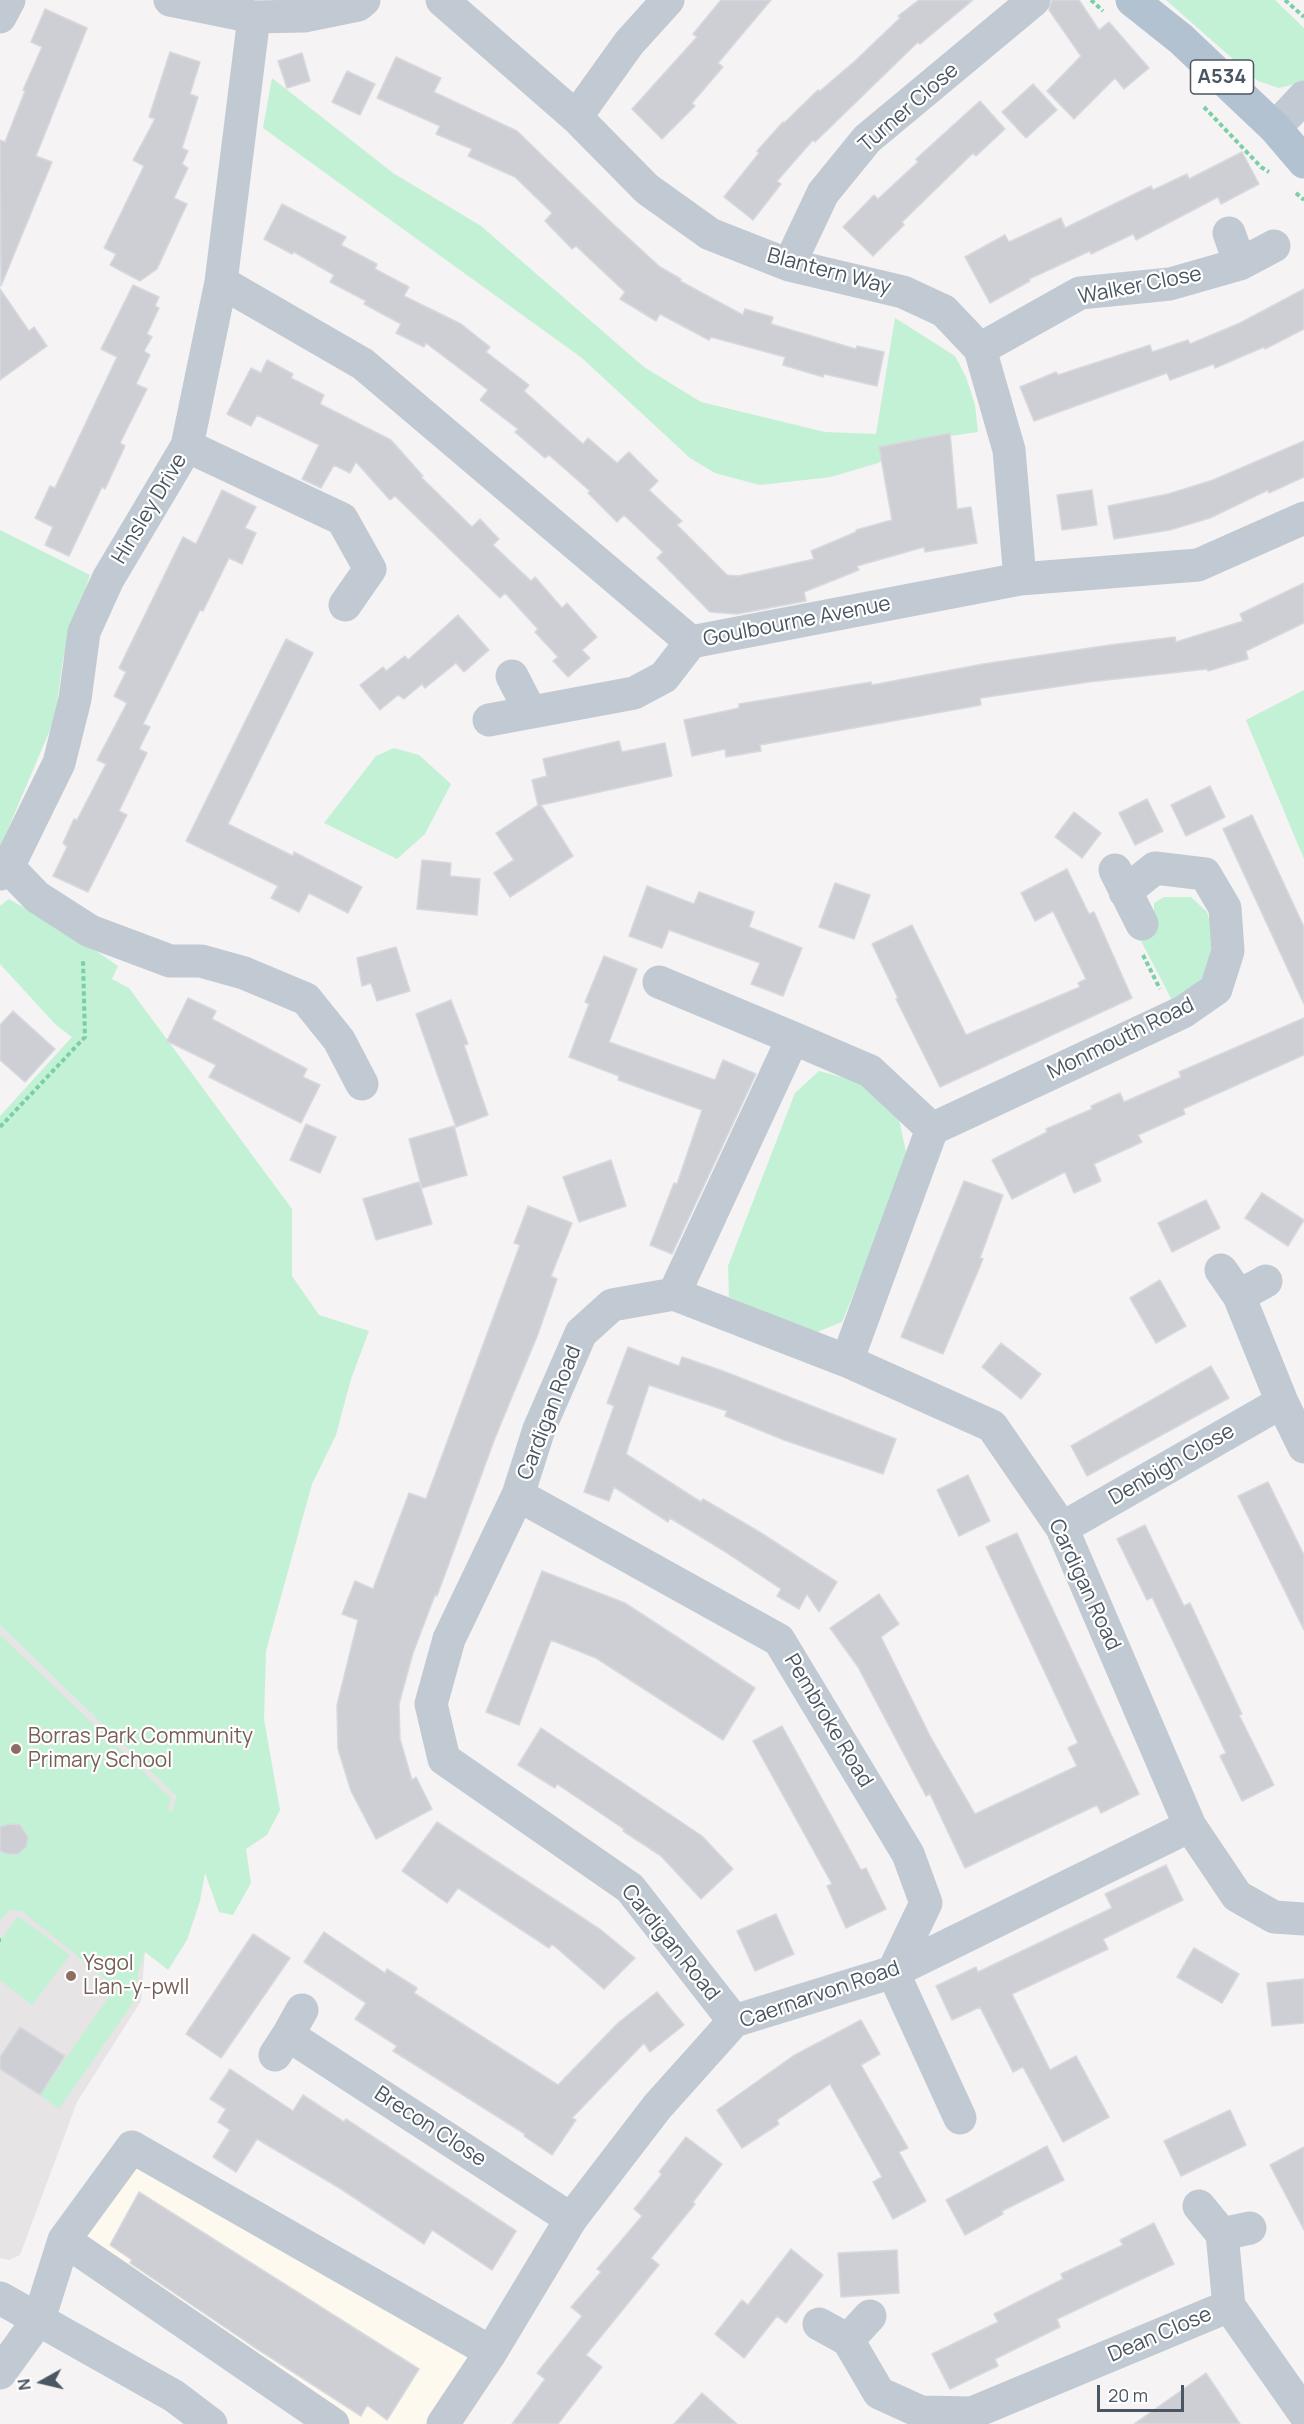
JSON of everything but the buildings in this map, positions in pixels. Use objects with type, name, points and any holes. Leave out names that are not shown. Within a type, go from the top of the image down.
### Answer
[{"type":"main road","name":"A534","points":[[1132,0],[1181,39],[1275,128],[1304,162]]},
{"type":"street","points":[[0,17],[9,0]]},
{"type":"street","points":[[170,0],[254,17],[304,16],[358,5],[364,0]]},
{"type":"street","name":"Blantern Way","points":[[442,0],[576,117],[647,189],[711,234],[789,265],[903,292],[944,311],[980,349],[1009,450],[1020,579]]},
{"type":"street","points":[[576,117],[629,43],[668,0]]},
{"type":"street","name":"Turner Close","points":[[789,265],[823,193],[867,139],[1034,0]]},
{"type":"street","name":"Hinsley Drive","points":[[4,870],[59,763],[75,699],[84,632],[108,579],[187,446],[221,282],[254,17]]},
{"type":"street","points":[[1275,128],[1304,97]]},
{"type":"street","points":[[1229,233],[1240,264]]},
{"type":"street","name":"Walker Close","points":[[980,349],[1080,293],[1170,284],[1240,264],[1274,246]]},
{"type":"street","name":"Goulbourne Avenue","points":[[221,282],[363,364],[691,642],[1020,579],[1198,565],[1304,518]]},
{"type":"street","points":[[187,446],[342,519],[370,569],[345,605]]},
{"type":"street","points":[[489,720],[634,693],[664,677],[691,642]]},
{"type":"street","points":[[512,676],[530,711]]},
{"type":"street","name":"Monmouth Road","points":[[932,1129],[1174,1016],[1216,989],[1228,951],[1225,908],[1205,874],[1155,868],[1120,881],[1142,924]]},
{"type":"street","points":[[4,870],[37,897],[83,926],[170,961],[201,961],[244,973],[306,999],[339,1040],[362,1084]]},
{"type":"street","points":[[660,982],[870,1071],[932,1129],[848,1361]]},
{"type":"street","points":[[674,1294],[793,1038]]},
{"type":"street","points":[[1242,1282],[1282,1402],[1304,1447]]},
{"type":"street","name":"Cardigan Road","points":[[734,2022],[630,1888],[444,1759],[431,1704],[449,1639],[518,1495],[539,1429],[581,1333],[612,1305],[674,1294],[848,1361],[992,1426],[1062,1528],[1190,1826]]},
{"type":"street","name":"Denbigh Close","points":[[1062,1528],[1282,1402]]},
{"type":"street","name":"Pembroke Road","points":[[518,1495],[779,1640],[908,1854],[926,1903],[893,1972]]},
{"type":"street","points":[[1190,1826],[1237,1896],[1274,1917],[1304,1919]]},
{"type":"street","name":"Caernarvon Road","points":[[443,2424],[571,2219],[657,2107],[734,2022],[893,1972],[1190,1826]]},
{"type":"street","points":[[893,1972],[961,2117]]},
{"type":"street","name":"Brecon Close","points":[[288,2034],[571,2219]]},
{"type":"street","points":[[0,2373],[39,2319],[64,2240],[132,2147],[490,2352]]},
{"type":"street","name":"Dean Close","points":[[1199,2206],[1236,2231],[1229,2306],[1304,2413]]},
{"type":"street","points":[[64,2240],[333,2424]]},
{"type":"street","points":[[0,2298],[174,2396],[211,2424]]},
{"type":"street","name":"Dean Close","points":[[848,2340],[879,2393],[921,2412],[972,2413],[1229,2306]]},
{"type":"street","points":[[819,2324],[848,2340],[870,2316]]},
{"type":"path","points":[[1285,0],[1304,17]]},
{"type":"path","points":[[1142,924],[1131,932],[1174,1016]]},
{"type":"path","points":[[0,1127],[85,1037],[83,926]]},
{"type":"shaded area","name":"Ysgol Llan-y-pwll","points":[[0,1625],[176,1796],[146,1937],[141,2001],[77,2102],[20,2255],[9,2260],[0,2258]]},
{"type":"shaded area","points":[[132,2147],[491,2352],[443,2424],[333,2424],[64,2240]]},
{"type":"green space","points":[[1166,0],[1275,0],[1304,28],[1304,82],[1279,88],[1258,81]]},
{"type":"green space","points":[[272,78],[393,173],[481,226],[644,367],[701,402],[825,432],[876,434],[895,318],[955,356],[966,377],[975,405],[978,432],[936,438],[878,463],[831,477],[760,485],[715,473],[690,458],[582,358],[263,128]]},
{"type":"green space","points":[[0,530],[90,575],[63,659],[55,718],[0,848]]},
{"type":"green space","points":[[1304,690],[1304,859],[1246,720]]},
{"type":"green space","points":[[394,748],[419,755],[451,784],[425,834],[397,859],[324,823],[376,756]]},
{"type":"green space","points":[[1164,897],[1191,897],[1207,912],[1215,939],[1214,965],[1176,1008],[1139,937],[1158,927],[1154,916],[1154,903]]},
{"type":"green space","points":[[9,899],[83,942],[118,966],[112,979],[129,988],[292,1209],[292,1276],[319,1315],[369,1331],[351,1379],[336,1435],[312,1484],[266,1651],[264,1719],[280,1810],[267,1835],[246,1849],[251,1883],[233,1915],[219,1912],[205,1873],[200,1901],[187,1940],[168,1970],[145,1952],[138,1972],[136,1998],[59,2109],[40,2095],[116,1987],[22,1911],[9,1910],[0,1921],[0,1635],[171,1798],[168,1809],[172,1813],[176,1796],[0,1625],[0,1116],[72,1037],[56,1025],[0,964],[0,906]]},
{"type":"green space","points":[[819,1071],[863,1083],[898,1115],[908,1161],[842,1322],[812,1334],[729,1297],[728,1266],[795,1093]]},
{"type":"green space","points":[[18,1916],[70,1955],[32,2005],[0,1980],[0,1941]]},
{"type":"place","name":"Borras Park Community Primary School","points":[[16,1749]]},
{"type":"place","name":"Ysgol Llan-y-pwll","points":[[71,1976]]}]
